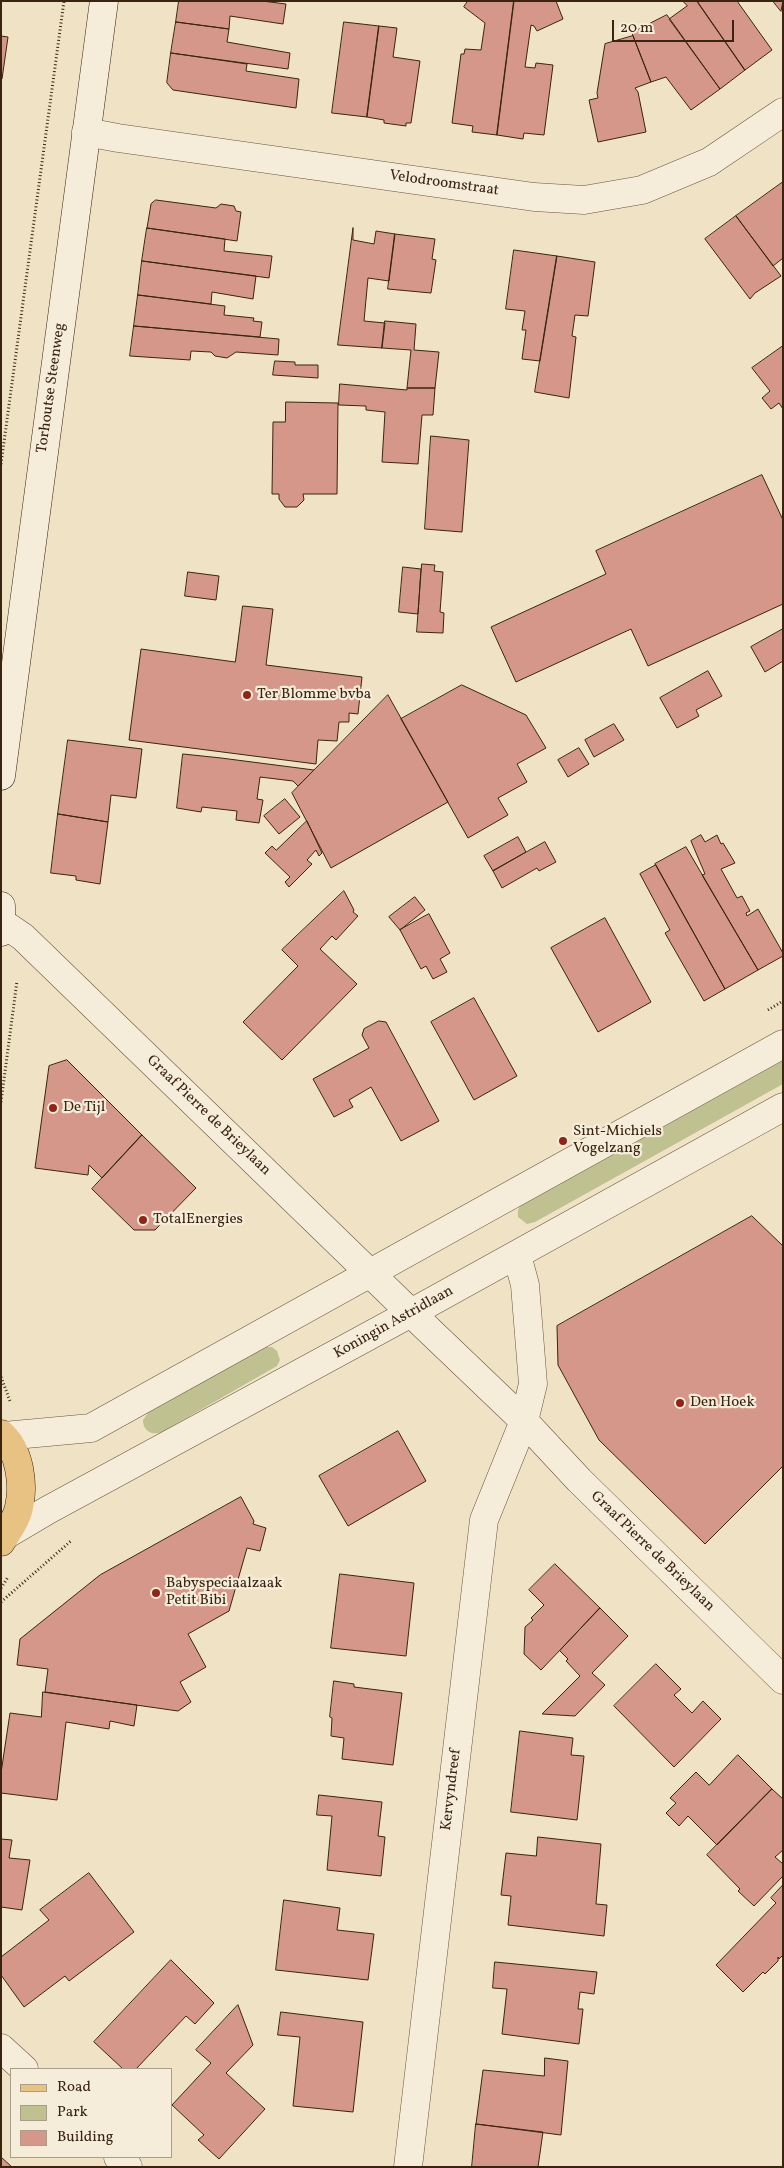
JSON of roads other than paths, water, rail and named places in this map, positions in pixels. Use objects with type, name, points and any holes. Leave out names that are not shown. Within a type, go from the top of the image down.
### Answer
[{"type":"main road","points":[[2,1435],[14,1454],[21,1479],[19,1509],[3,1539]]},
{"type":"street","name":"Torhoutse Steenweg","points":[[1,776],[104,1]]},
{"type":"street","name":"Velodroomstraat","points":[[86,132],[534,197],[584,200],[642,190],[709,162],[783,112]]},
{"type":"street","name":"Graaf Pierre de Brieylaan","points":[[6,924],[524,1421],[579,1480],[783,1680]]},
{"type":"street","points":[[2,1435],[91,1428],[783,1044]]},
{"type":"street","name":"Koningin Astridlaan","points":[[3,1539],[48,1510],[411,1314],[783,1107]]},
{"type":"street","name":"Kervyndreef","points":[[408,2167],[484,1520],[524,1421],[533,1384],[525,1285],[517,1255]]},
{"type":"street","points":[[1,2048],[23,2068]]},
{"type":"street","points":[[119,2158],[128,2167]]},
{"type":"place","name":"Ter Blomme bvba","points":[[247,695]]},
{"type":"place","name":"De Tijl","points":[[53,1108]]},
{"type":"place","name":"Sint-Michiels Vogelzang","points":[[563,1141]]},
{"type":"place","name":"TotalEnergies","points":[[143,1220]]},
{"type":"place","name":"Den Hoek","points":[[680,1403]]},
{"type":"place","name":"Babyspeciaalzaak Petit Bibi","points":[[156,1593]]}]
